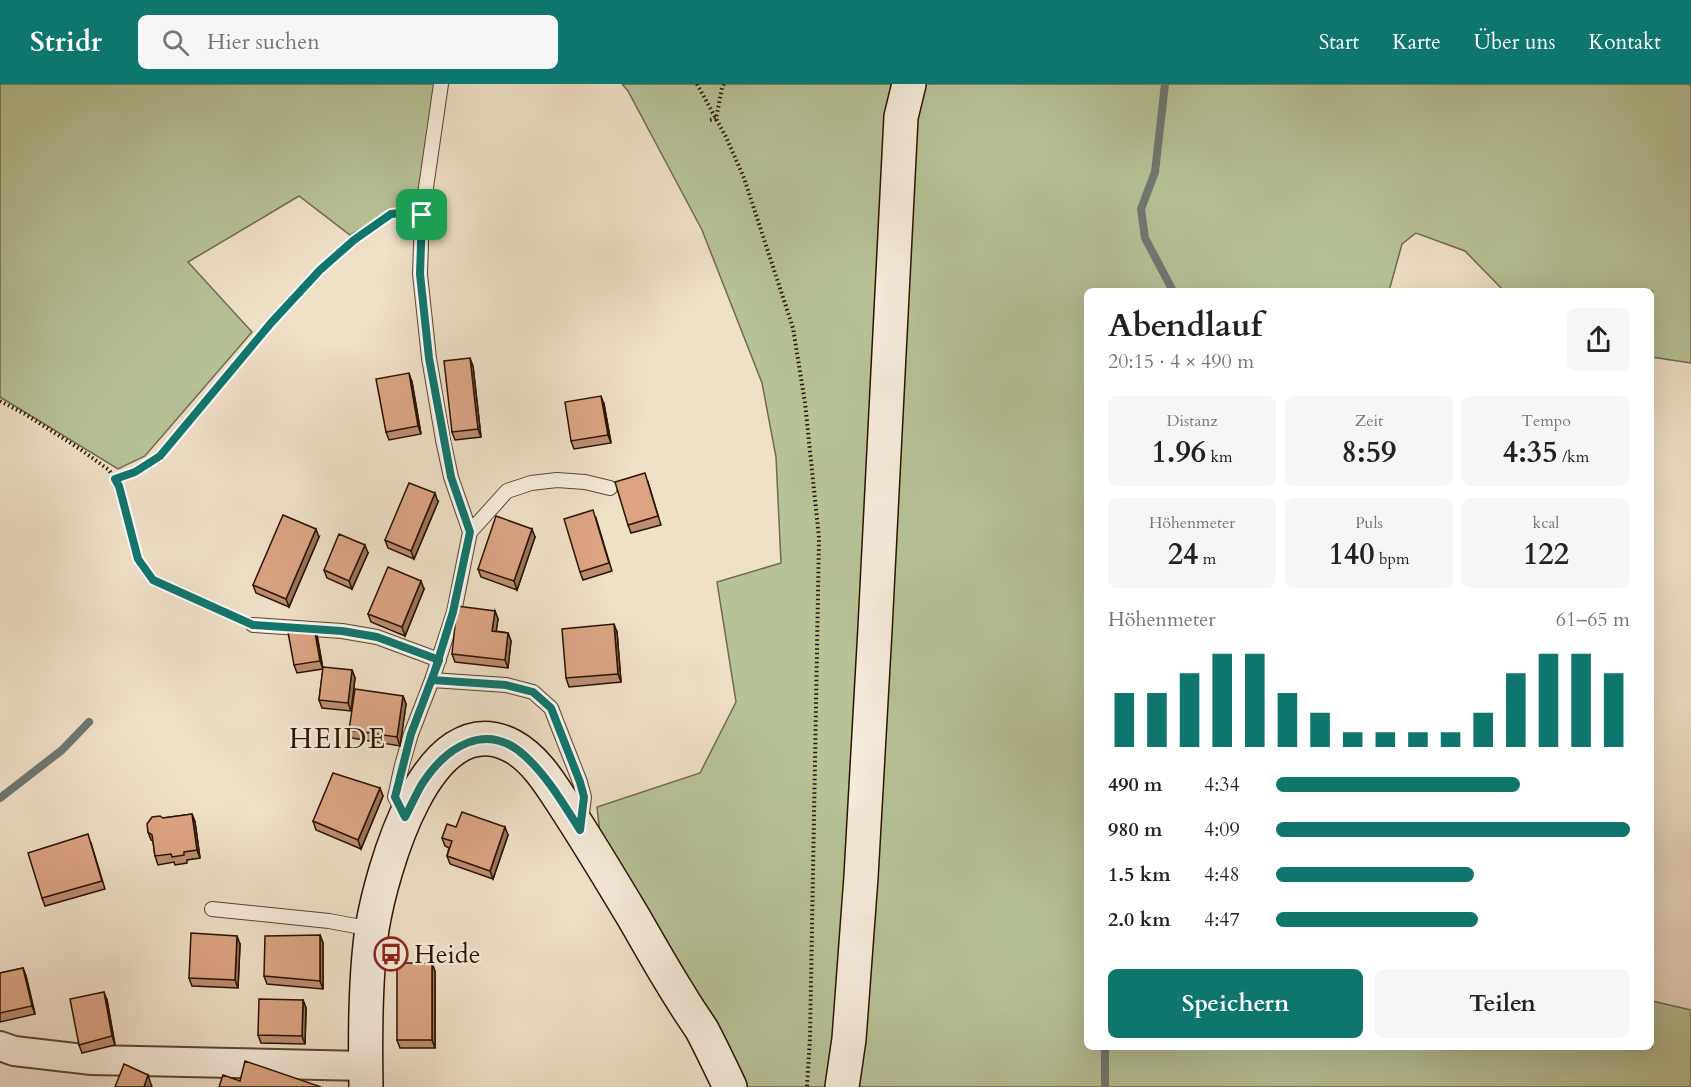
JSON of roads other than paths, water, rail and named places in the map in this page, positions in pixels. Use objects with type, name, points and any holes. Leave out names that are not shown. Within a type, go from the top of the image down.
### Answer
[{"type":"main road","points":[[842,1087],[849,1039],[875,641],[901,117],[909,84]]},
{"type":"main road","points":[[365,1077],[368,972],[372,929],[382,885],[405,817],[422,785],[445,755],[468,742],[492,739],[503,741],[514,747],[534,765],[556,793],[701,1029],[730,1087]]},
{"type":"street","points":[[0,1046],[14,1051],[92,1060],[365,1077]]},
{"type":"lane","points":[[441,84],[422,215],[420,274],[429,358],[451,477],[470,532]]},
{"type":"lane","points":[[405,817],[395,797],[411,734],[439,660],[453,612],[470,532],[507,490],[557,480],[585,482],[610,488]]},
{"type":"lane","points":[[253,625],[342,631],[377,637],[439,660]]},
{"type":"lane","points":[[432,680],[506,685],[533,692],[551,708],[584,797],[580,830]]},
{"type":"lane","points":[[212,909],[329,921],[372,929]]},
{"type":"waterway","points":[[1165,84],[1155,172],[1141,209],[1145,238],[1171,288]]},
{"type":"waterway","points":[[0,798],[62,750],[89,722]]},
{"type":"waterway","points":[[1105,1050],[1105,1087]]},
{"type":"place","name":"Heide","points":[[391,954]]},
{"type":"district","name":"HEIDE","points":[[338,738]]}]
